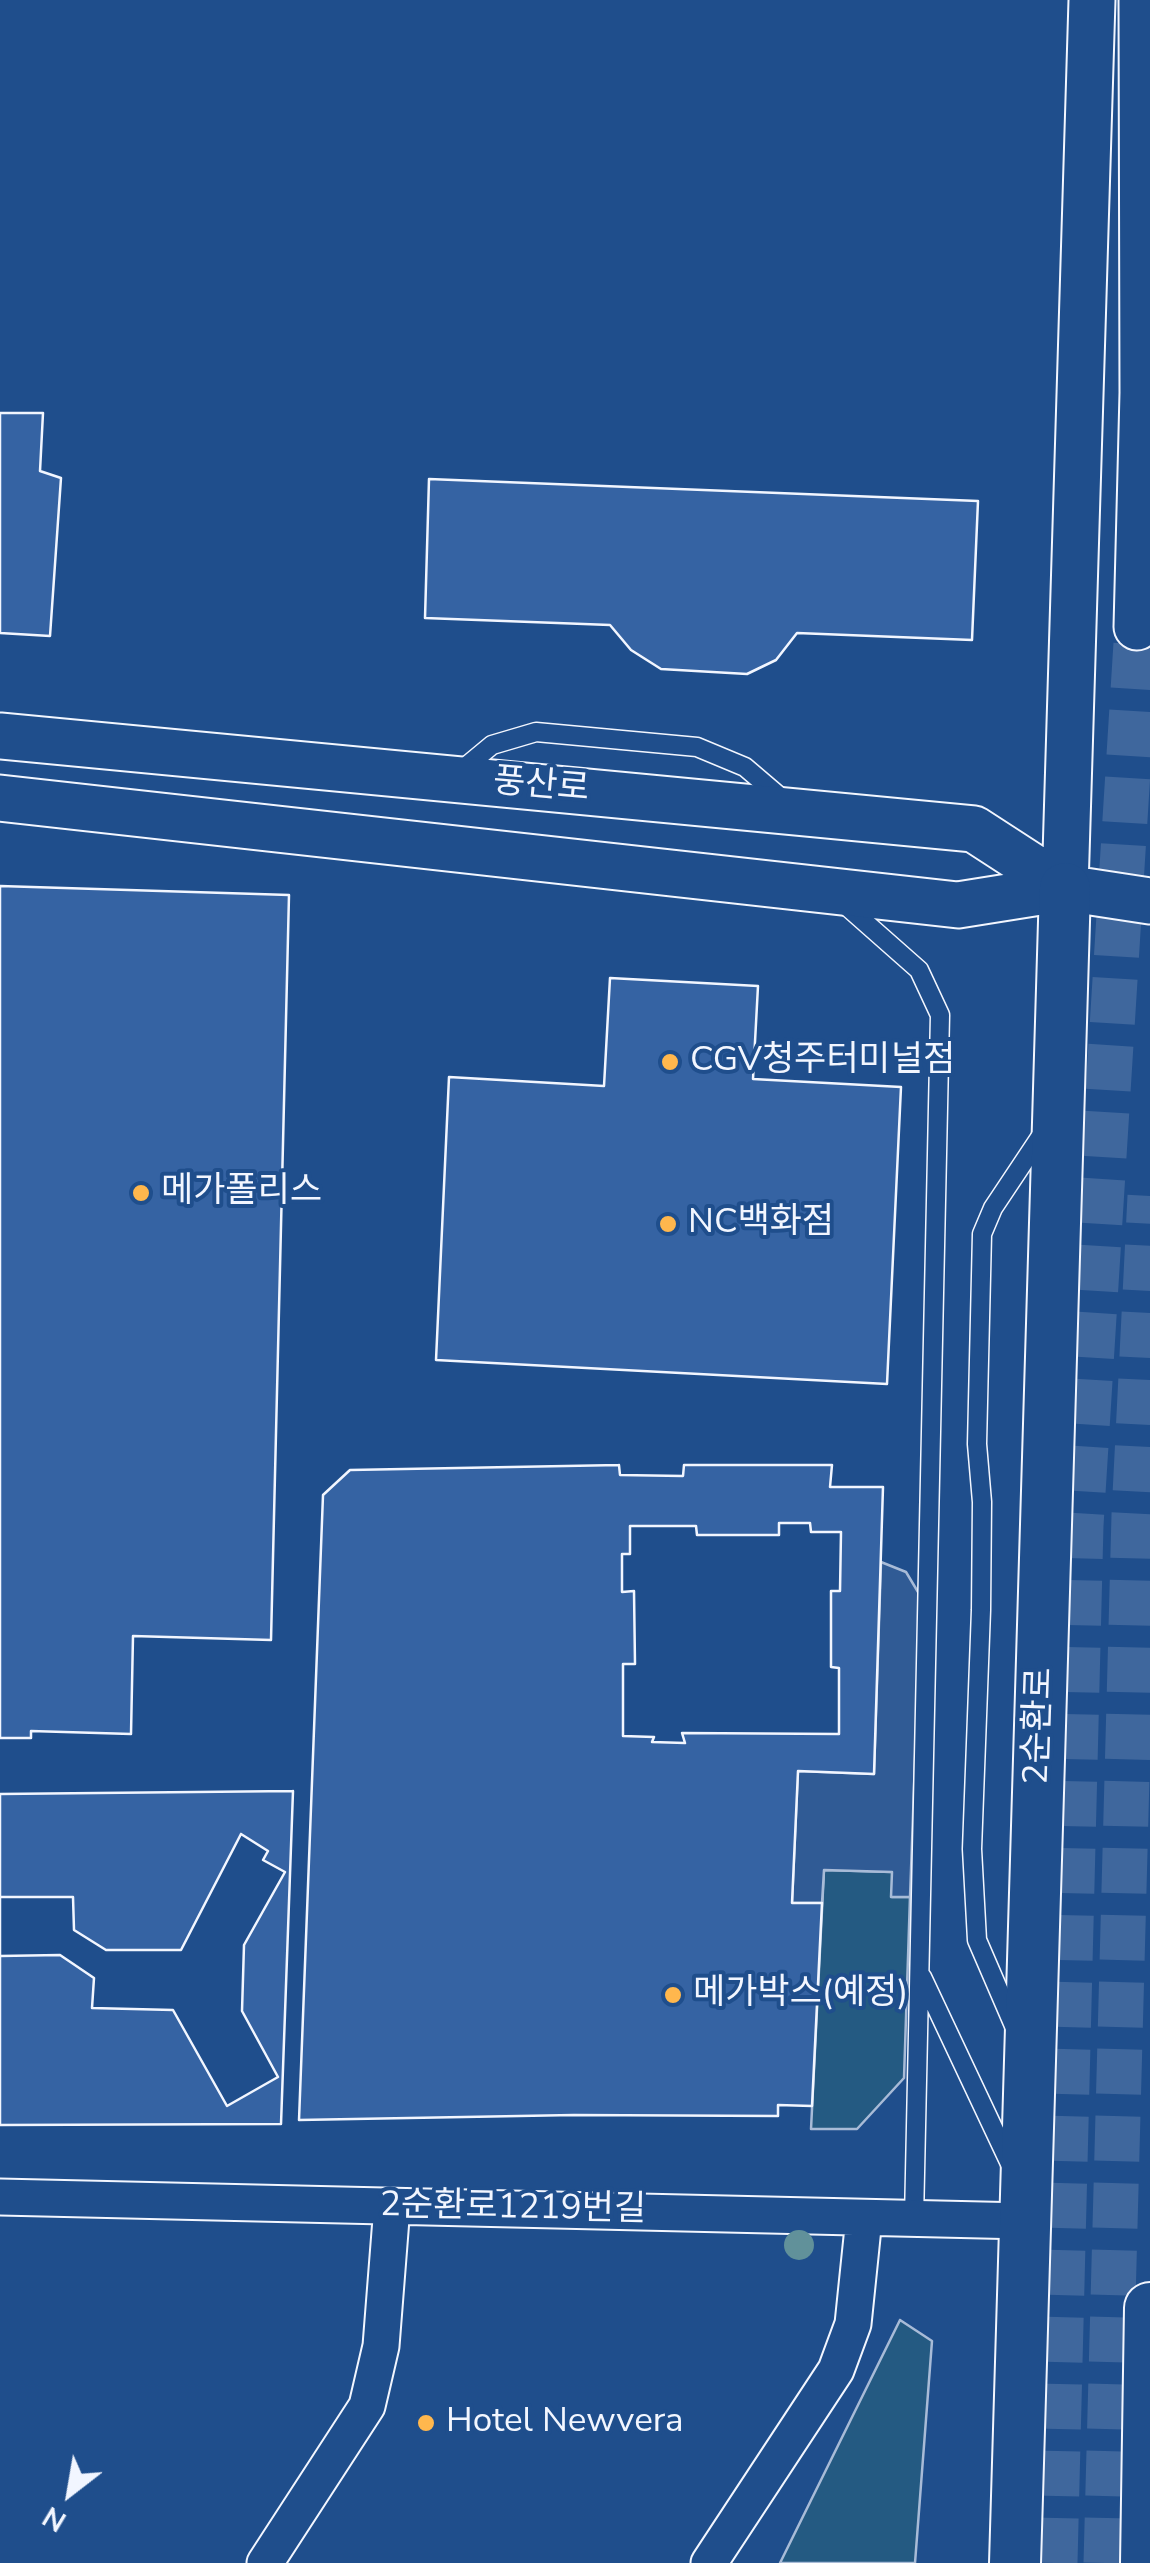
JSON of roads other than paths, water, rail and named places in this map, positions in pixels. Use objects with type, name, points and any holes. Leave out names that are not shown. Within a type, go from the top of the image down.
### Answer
[{"type":"main road","name":"2순환로","points":[[1015,2563],[1065,888]]},
{"type":"main road","points":[[1146,2563],[1150,2308]]},
{"type":"street","points":[[1065,888],[1092,0]]},
{"type":"street","points":[[1138,628],[1143,393],[1142,0]]},
{"type":"street","name":"풍산로","points":[[0,736],[974,829],[1065,888]]},
{"type":"street","name":"풍산로","points":[[0,798],[958,904],[1065,888],[1150,902]]},
{"type":"street","name":"2순환로1219번길","points":[[0,2196],[914,2219],[1026,2210]]},
{"type":"street","points":[[265,2563],[367,2406],[381,2346],[392,2206]]},
{"type":"street","points":[[708,2563],[836,2370],[853,2324],[864,2218]]},
{"type":"lane","points":[[826,888],[919,970],[940,1015],[914,2219]]},
{"type":"lane","points":[[1030,2064],[977,1940],[972,1849],[981,1610],[982,1502],[977,1444],[982,1234],[993,1208],[1059,1108]]},
{"type":"lane","points":[[919,1972],[1026,2210]]},
{"type":"tunnel","points":[[1055,2563],[1081,1525],[1137,627]]},
{"type":"tunnel","points":[[1106,2563],[1134,1515],[1150,1196]]},
{"type":"place","name":"CGV청주터미널점","points":[[670,1062]]},
{"type":"place","name":"메가폴리스","points":[[141,1193]]},
{"type":"place","name":"NC백화점","points":[[668,1224]]},
{"type":"place","name":"메가박스(예정)","points":[[673,1995]]},
{"type":"place","name":"Hotel Newvera","points":[[426,2423]]}]
